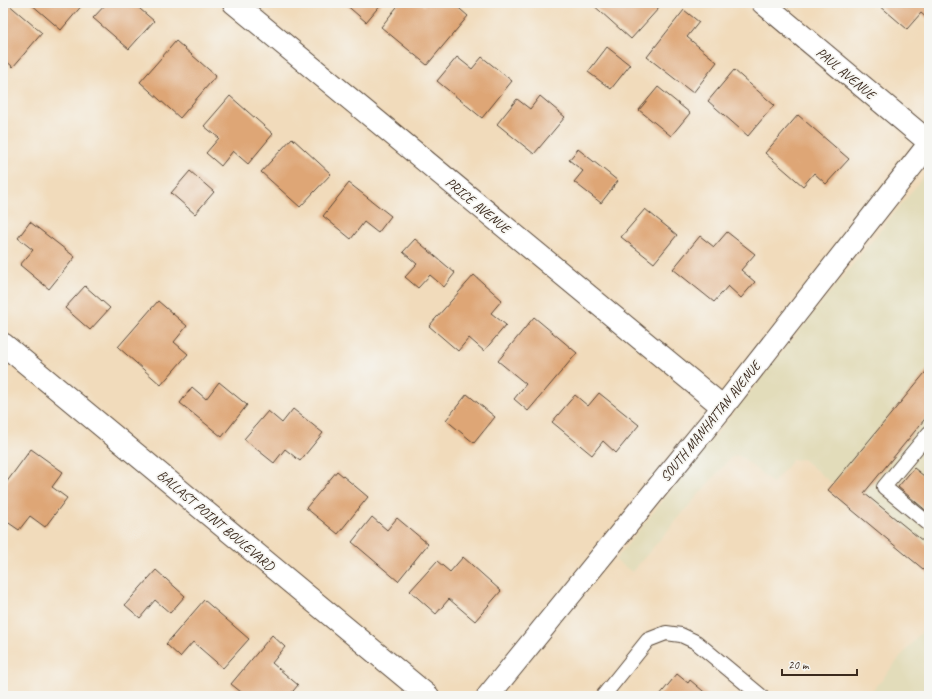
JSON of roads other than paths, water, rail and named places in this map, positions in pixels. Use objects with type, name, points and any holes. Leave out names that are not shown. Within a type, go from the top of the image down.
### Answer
[{"type":"street","name":"PRICE AVENUE","points":[[234,3],[723,407]]},
{"type":"street","name":"PAUL AVENUE","points":[[763,3],[929,143]]},
{"type":"street","name":"SOUTH MANHATTAN AVENUE","points":[[488,696],[723,407],[929,143]]},
{"type":"street","name":"BALLAST POINT BOULEVARD","points":[[3,344],[428,696]]},
{"type":"lane","points":[[929,433],[884,487],[929,524]]},
{"type":"lane","points":[[603,696],[648,640],[666,633],[681,635],[696,642],[761,696]]}]
